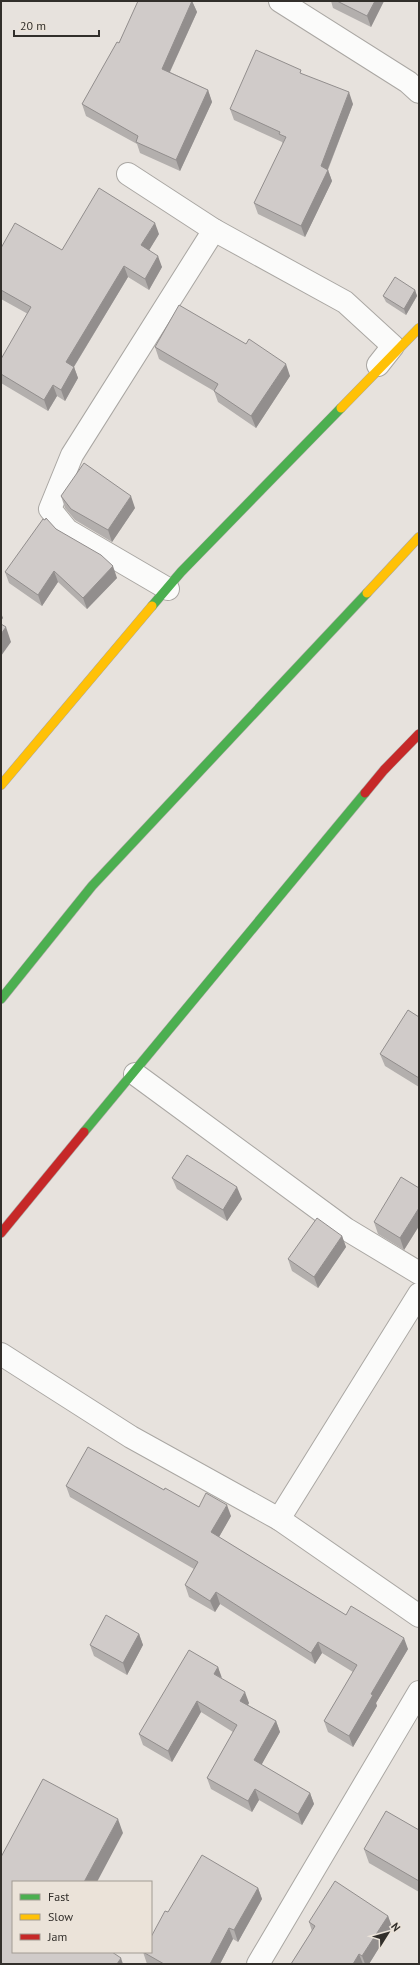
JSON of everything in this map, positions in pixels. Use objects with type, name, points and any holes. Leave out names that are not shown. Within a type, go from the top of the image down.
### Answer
[{"type":"main road","points":[[1,785],[181,572],[419,328]]},
{"type":"main road","points":[[1,999],[92,886],[419,537]]},
{"type":"main road","points":[[1,1234],[135,1074],[384,770],[419,734]]},
{"type":"street","points":[[280,1],[408,82],[419,92]]},
{"type":"street","points":[[128,174],[214,230],[345,302],[393,346],[359,388]]},
{"type":"street","points":[[168,589],[67,530],[50,508],[72,455],[214,230]]},
{"type":"street","points":[[135,1074],[346,1229],[419,1273]]},
{"type":"street","points":[[279,1519],[419,1294]]},
{"type":"street","points":[[1,1354],[131,1437],[279,1519],[419,1616]]},
{"type":"street","points":[[258,1964],[419,1692]]},
{"type":"building","points":[[138,1],[192,1],[162,69],[208,90],[176,160],[136,142],[138,136],[82,104],[117,42],[119,43]]},
{"type":"building","points":[[337,1],[375,1],[367,16]]},
{"type":"building","points":[[256,50],[301,70],[300,73],[349,92],[321,166],[328,170],[301,226],[254,203],[286,137],[279,134],[280,132],[230,109]]},
{"type":"building","points":[[99,188],[155,223],[141,245],[158,256],[145,279],[124,266],[66,362],[74,367],[61,390],[53,385],[44,400],[1,374],[1,359],[31,307],[1,290],[1,248],[15,223],[62,250]]},
{"type":"building","points":[[395,277],[415,290],[404,309],[383,296]]},
{"type":"building","points":[[179,305],[246,344],[249,339],[286,364],[251,416],[214,391],[218,384],[155,347]]},
{"type":"building","points":[[84,463],[131,496],[108,530],[71,509],[61,496]]},
{"type":"building","points":[[46,518],[56,529],[101,555],[113,566],[83,598],[54,571],[38,595],[5,572],[43,519],[45,520]]},
{"type":"building","points":[[1,624],[6,627],[1,634]]},
{"type":"building","points":[[408,1010],[419,1017],[419,1078],[380,1054]]},
{"type":"building","points":[[187,1155],[237,1187],[223,1210],[172,1178]]},
{"type":"building","points":[[401,1177],[419,1188],[419,1208],[400,1238],[374,1222]]},
{"type":"building","points":[[317,1218],[342,1236],[314,1277],[288,1259]]},
{"type":"building","points":[[88,1447],[164,1490],[165,1488],[199,1507],[206,1493],[227,1505],[211,1532],[346,1615],[351,1606],[404,1638],[371,1694],[373,1695],[349,1736],[324,1721],[357,1665],[318,1642],[311,1653],[216,1592],[210,1601],[185,1585],[198,1562],[66,1486]]},
{"type":"building","points":[[106,1615],[139,1634],[123,1663],[90,1645]]},
{"type":"building","points":[[189,1650],[218,1667],[214,1674],[245,1692],[240,1701],[276,1721],[254,1760],[310,1793],[298,1814],[255,1789],[248,1801],[207,1778],[237,1725],[197,1701],[168,1751],[139,1734]]},
{"type":"building","points":[[43,1779],[118,1819],[85,1881],[12,1881],[12,1953],[114,1953],[121,1958],[117,1964],[1,1964],[1,1857]]},
{"type":"building","points":[[386,1811],[419,1830],[419,1881],[364,1849]]},
{"type":"building","points":[[202,1855],[258,1888],[234,1930],[229,1928],[210,1964],[164,1964],[145,1953],[152,1953],[152,1935],[165,1911],[168,1912]]},
{"type":"building","points":[[335,1881],[388,1916],[362,1956],[359,1954],[353,1964],[291,1964],[315,1926],[309,1922]]},
{"type":"traffic: fast","points":[[152,606],[181,572],[341,408]]},
{"type":"traffic: fast","points":[[1,999],[92,886],[367,593]]},
{"type":"traffic: fast","points":[[84,1132],[365,793]]},
{"type":"traffic: slow","points":[[341,408],[419,328]]},
{"type":"traffic: slow","points":[[367,593],[419,537]]},
{"type":"traffic: slow","points":[[1,785],[152,606]]},
{"type":"traffic: jam","points":[[365,793],[384,770],[419,734]]},
{"type":"traffic: jam","points":[[1,1233],[84,1132]]}]
